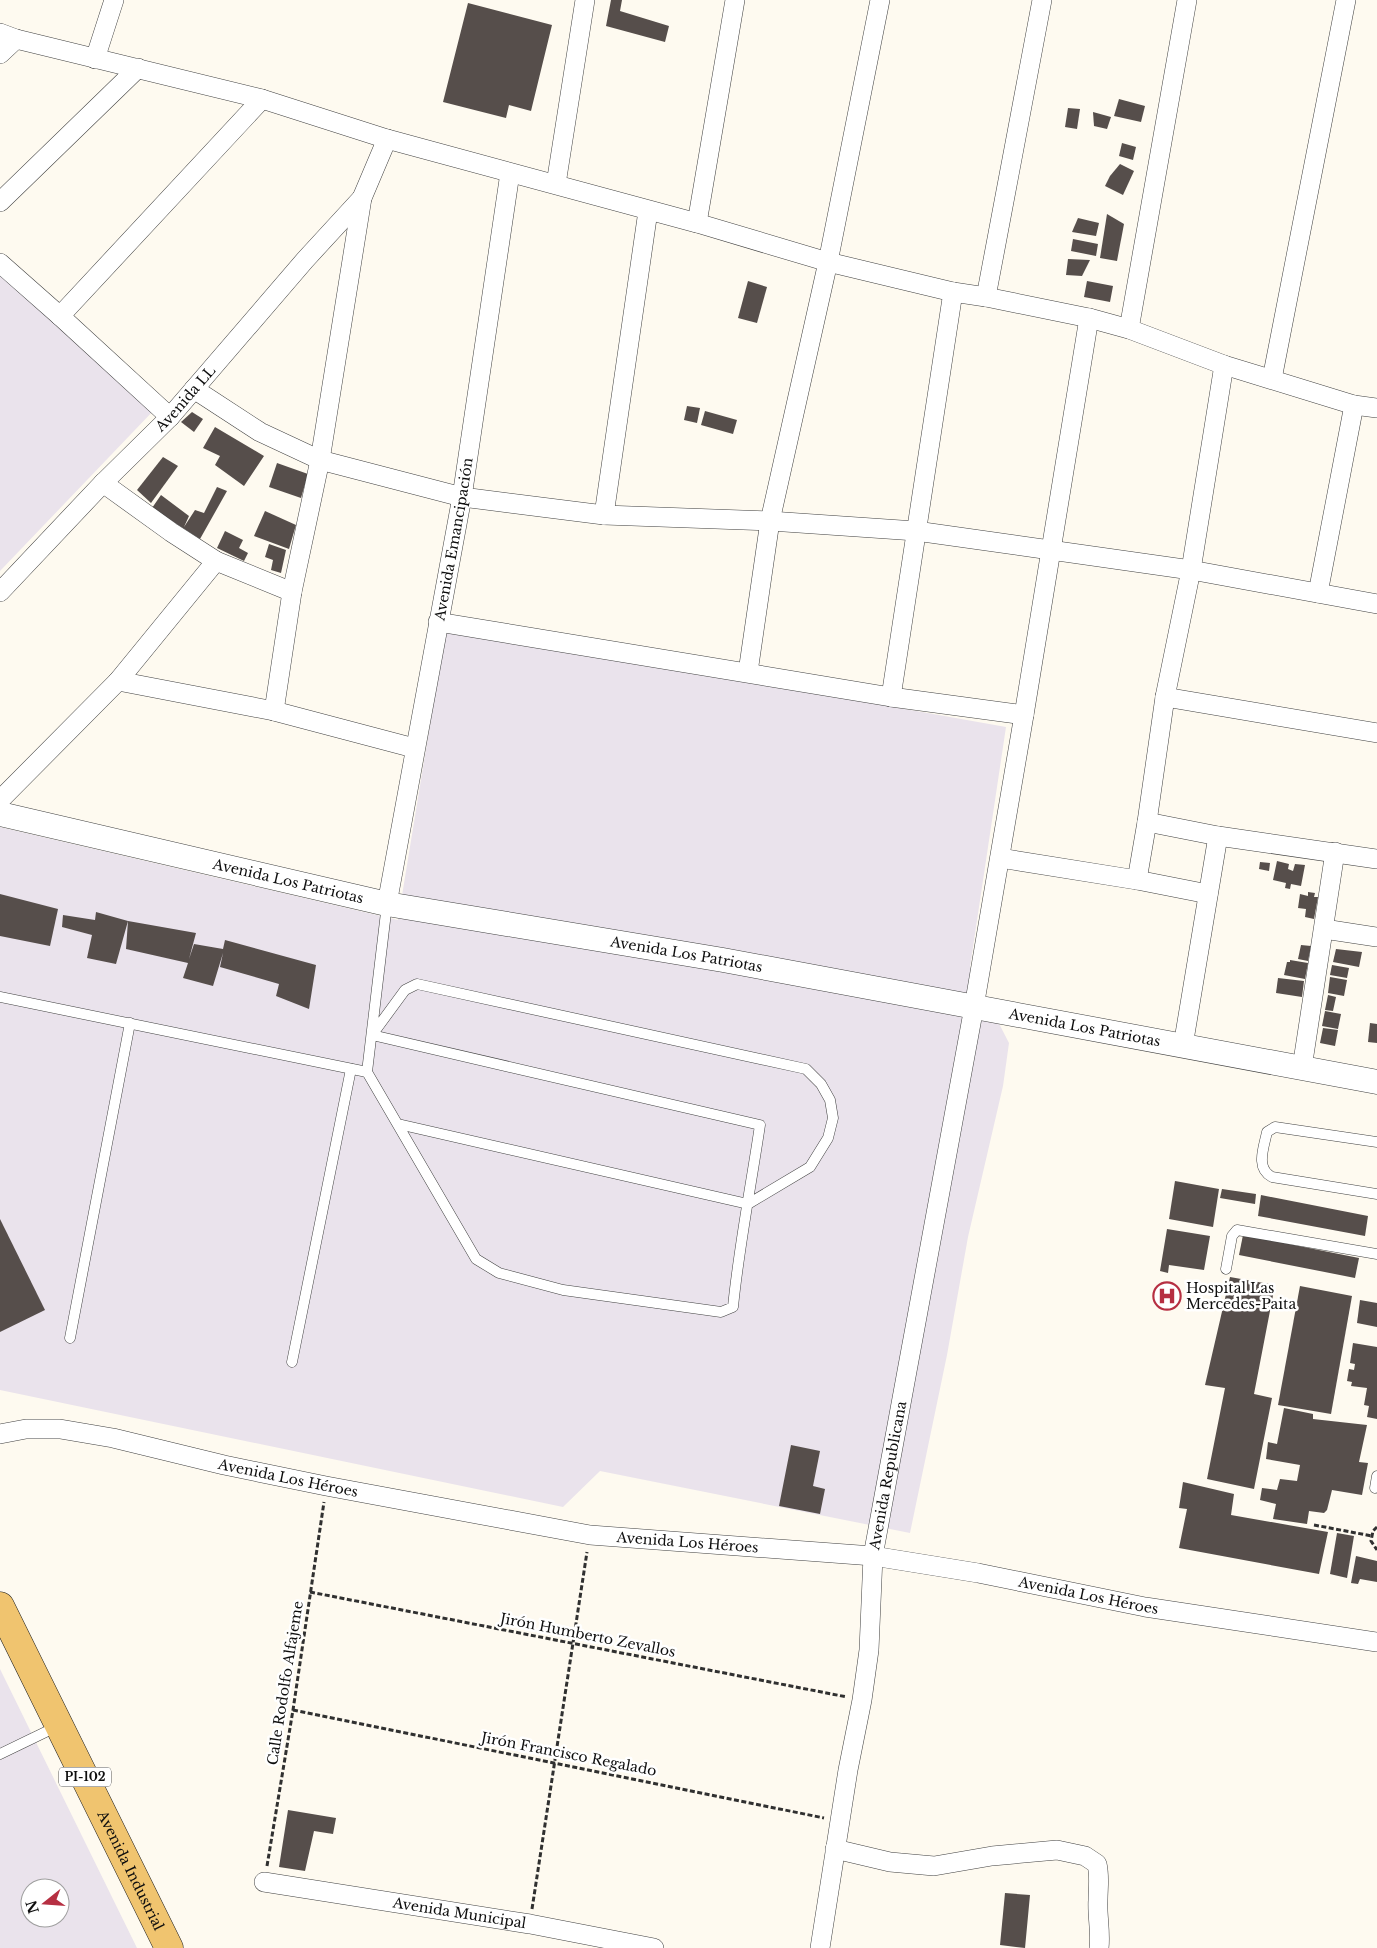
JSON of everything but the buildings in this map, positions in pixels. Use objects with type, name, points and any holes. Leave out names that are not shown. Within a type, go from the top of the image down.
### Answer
[{"type":"main road","name":"Avenida Industrial","points":[[0,1606],[169,1948]]},
{"type":"street","points":[[95,59],[114,0]]},
{"type":"street","points":[[556,184],[585,0]]},
{"type":"street","points":[[697,223],[735,0]]},
{"type":"street","points":[[748,672],[770,521],[828,262],[880,0]]},
{"type":"street","points":[[986,297],[1042,0]]},
{"type":"street","points":[[1129,329],[1187,0]]},
{"type":"street","points":[[1272,379],[1346,0]]},
{"type":"street","points":[[0,54],[8,36],[95,59],[262,98],[387,139],[697,223],[828,262],[953,292],[1089,318],[1129,329],[1224,365],[1354,405],[1377,408]]},
{"type":"street","points":[[0,202],[138,68]]},
{"type":"street","points":[[60,316],[262,98]]},
{"type":"street","points":[[274,711],[292,592],[320,460],[362,198],[387,139]]},
{"type":"street","name":"Avenida Emancipación","points":[[387,904],[414,748],[462,497],[510,173]]},
{"type":"street","name":"Avenida LL","points":[[0,592],[103,483],[170,417],[305,260],[362,198]]},
{"type":"street","points":[[604,515],[648,210]]},
{"type":"street","points":[[0,263],[170,417]]},
{"type":"street","points":[[891,697],[953,292]]},
{"type":"street","name":"Avenida Republicana","points":[[820,1948],[839,1821],[862,1700],[869,1650],[873,1556],[1000,858],[1089,318]]},
{"type":"street","points":[[1137,880],[1165,698],[1191,570],[1224,365]]},
{"type":"street","points":[[194,389],[260,432],[320,460],[462,497],[604,515],[770,521],[916,531],[1191,570],[1377,604]]},
{"type":"street","points":[[1318,594],[1354,405]]},
{"type":"street","points":[[103,483],[171,532],[216,561],[292,592]]},
{"type":"street","points":[[0,800],[118,681],[216,561]]},
{"type":"street","points":[[438,622],[891,697],[1024,715]]},
{"type":"street","points":[[118,681],[274,711],[414,748]]},
{"type":"street","points":[[1165,698],[1377,733]]},
{"type":"street","name":"Avenida Los Patriotas","points":[[0,814],[387,904],[724,960],[1377,1082]]},
{"type":"street","points":[[1147,822],[1218,836],[1377,859]]},
{"type":"street","points":[[1183,1046],[1218,836]]},
{"type":"street","points":[[1302,1068],[1335,852]]},
{"type":"street","points":[[1000,858],[1137,880],[1208,894]]},
{"type":"street","points":[[1324,929],[1377,937]]},
{"type":"street","name":"Avenida Los Héroes","points":[[0,1434],[26,1429],[60,1429],[113,1438],[224,1465],[326,1486],[590,1535],[873,1556],[978,1573],[1145,1607],[1376,1643]]},
{"type":"street","points":[[835,1849],[890,1862],[934,1866],[992,1856],[1057,1850],[1085,1856],[1097,1864],[1100,1878],[1097,1901],[1100,1936],[1099,1948]]},
{"type":"street","name":"Avenida Municipal","points":[[264,1882],[530,1924],[654,1948]]},
{"type":"lane","points":[[372,1035],[760,1125],[733,1307],[721,1312],[563,1290],[498,1273],[476,1258],[367,1072],[387,904]]},
{"type":"lane","points":[[372,1035],[406,990],[417,984],[806,1069],[821,1084],[830,1100],[833,1118],[828,1138],[810,1167],[748,1204],[398,1124]]},
{"type":"lane","points":[[0,997],[367,1072]]},
{"type":"lane","points":[[70,1338],[130,1024]]},
{"type":"lane","points":[[292,1362],[351,1068]]},
{"type":"lane","points":[[1377,1142],[1275,1127],[1267,1132],[1261,1164],[1265,1174],[1272,1177],[1377,1194]]},
{"type":"lane","points":[[1226,1269],[1232,1236],[1237,1230],[1377,1254]]},
{"type":"lane","points":[[1374,1488],[1377,1476]]},
{"type":"lane","points":[[0,1754],[59,1726]]},
{"type":"path","name":"Calle Rodolfo Alfajeme","points":[[264,1882],[293,1710],[326,1486]]},
{"type":"path","points":[[1314,1525],[1372,1536]]},
{"type":"path","points":[[1377,1528],[1372,1536],[1372,1545],[1377,1550]]},
{"type":"path","points":[[530,1924],[553,1763],[590,1535]]},
{"type":"path","name":"Jirón Humberto Zevallos","points":[[310,1592],[862,1700]]},
{"type":"path","name":"Jirón Francisco Regalado","points":[[293,1710],[839,1821]]},
{"type":"shaded area","points":[[0,271],[154,410],[0,571]]},
{"type":"shaded area","points":[[446,627],[1006,727],[970,967],[1009,1043],[1003,1086],[968,1237],[947,1355],[910,1533],[600,1471],[563,1507],[0,1390],[0,827],[398,920]]},
{"type":"shaded area","points":[[0,1669],[137,1948],[0,1948]]},
{"type":"place","name":"Hospital Las Mercedes-Paita","points":[[1167,1296]]}]
